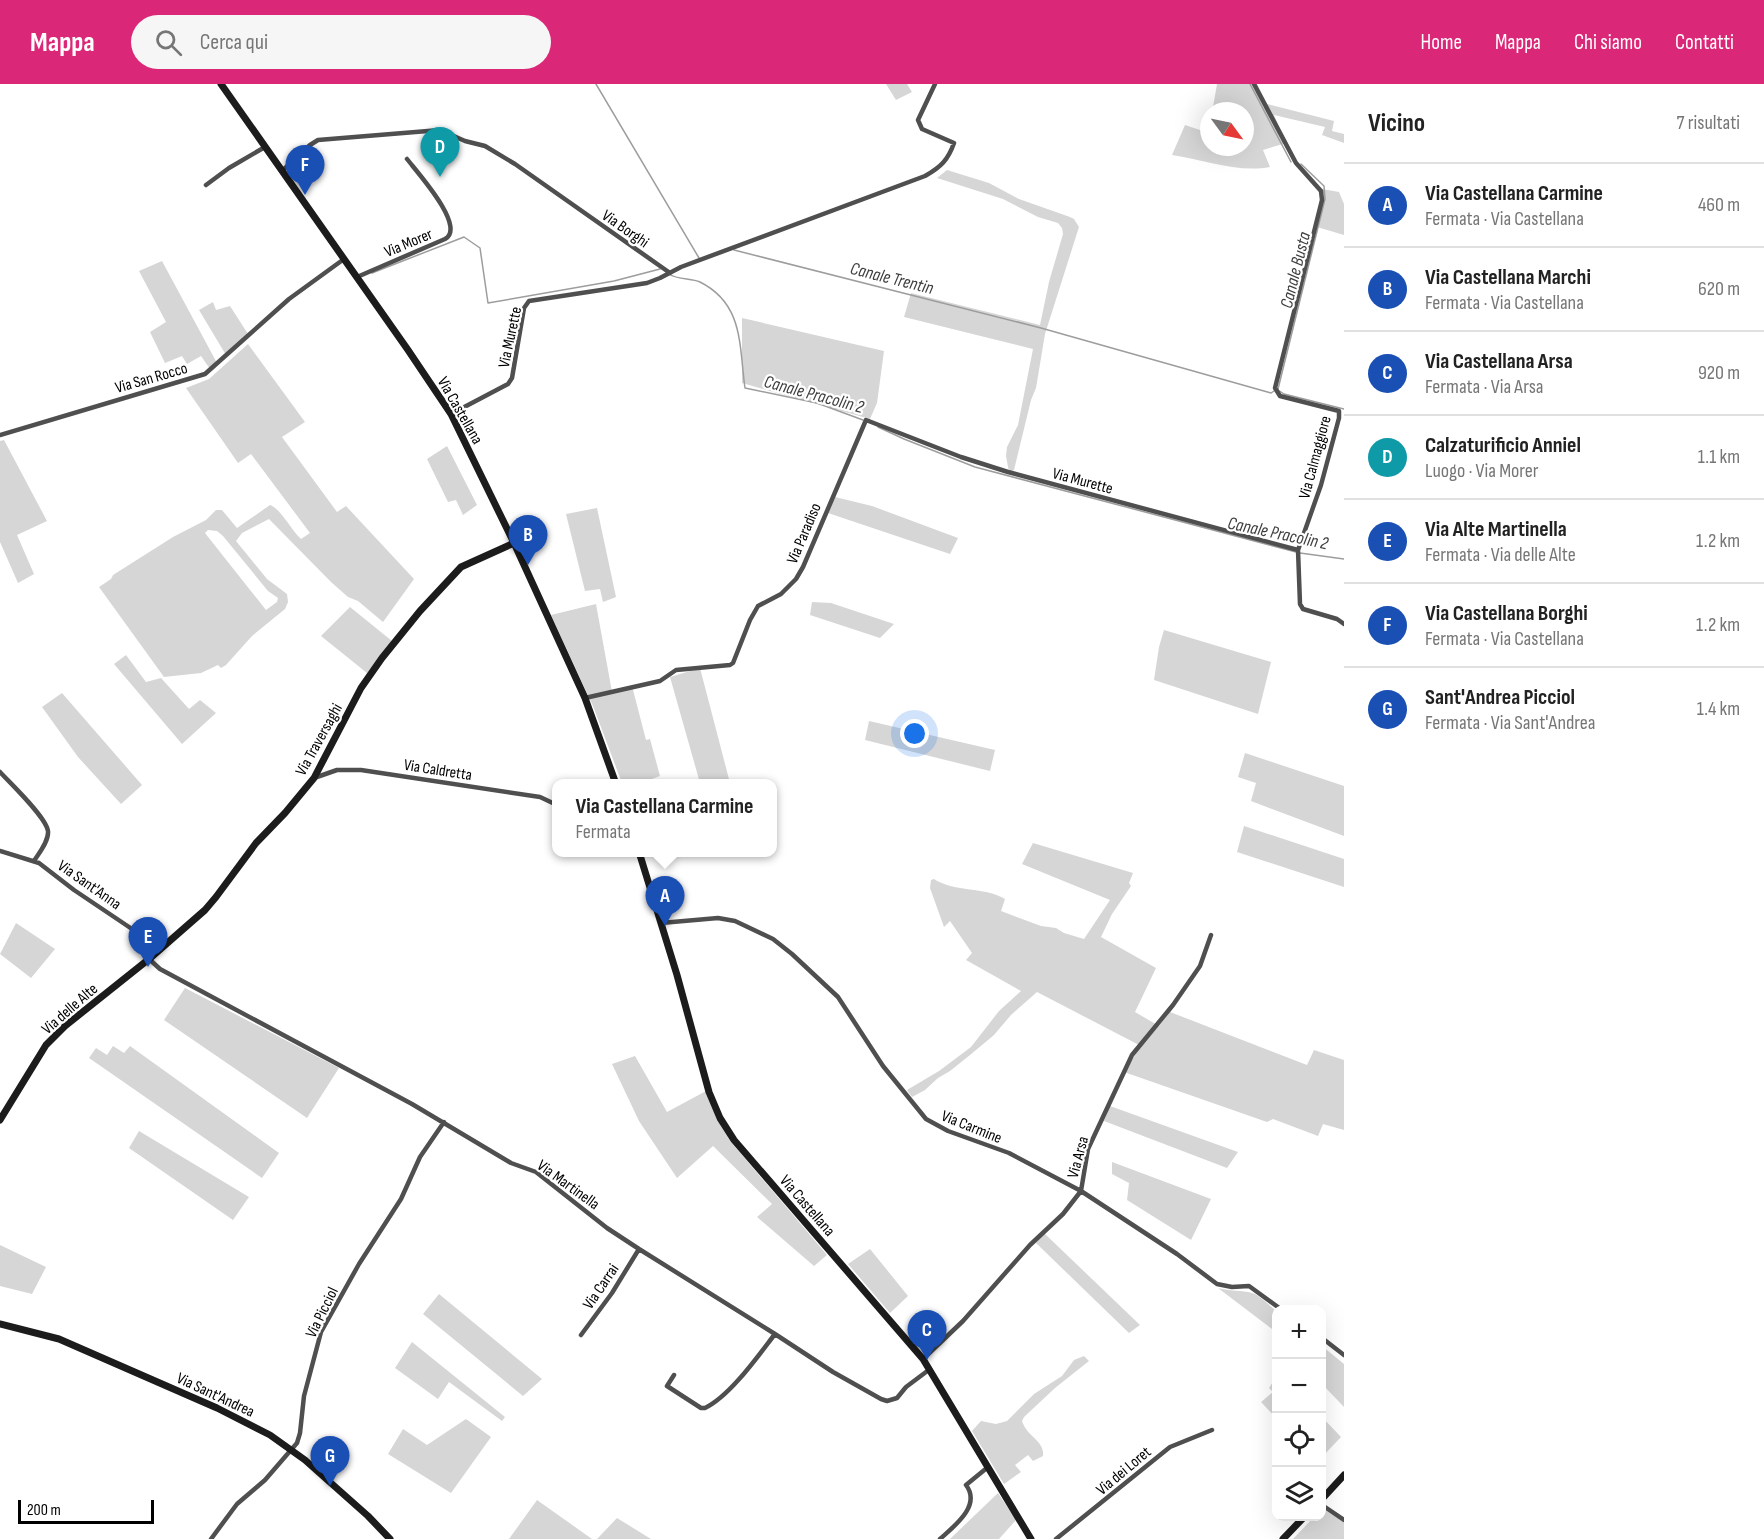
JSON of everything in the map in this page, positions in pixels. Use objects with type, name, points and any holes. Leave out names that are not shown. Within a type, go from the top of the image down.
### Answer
[{"type":"main road","name":"Via Castellana","points":[[221,84],[451,414],[514,543],[585,698],[615,779]]},
{"type":"main road","name":"Via Traversaghi","points":[[149,959],[205,910],[256,843],[314,778],[361,688],[382,658],[420,612],[461,567],[514,543]]},
{"type":"main road","name":"Via Castellana","points":[[641,857],[677,975],[709,1092],[720,1118],[734,1140],[923,1359],[1031,1539]]},
{"type":"main road","name":"Via delle Alte","points":[[0,1120],[46,1045],[65,1026],[149,959]]},
{"type":"main road","name":"Via Sant'Andrea","points":[[0,1324],[59,1339],[217,1408],[270,1435],[292,1449],[368,1516],[390,1539]]},
{"type":"main road","points":[[1326,1495],[1344,1475]]},
{"type":"main road","points":[[1283,1539],[1300,1521]]},
{"type":"street","points":[[670,273],[925,176],[940,168],[949,157],[954,143],[922,129],[918,120],[935,84]]},
{"type":"street","name":"Via Calmaggiore","points":[[1254,84],[1296,163],[1321,191],[1322,201],[1276,383],[1276,392],[1280,396],[1341,410],[1322,485],[1298,550],[1300,604],[1303,609],[1337,619],[1344,624]]},
{"type":"street","name":"Via Borghi","points":[[282,171],[318,140],[440,130],[495,151],[670,273]]},
{"type":"street","points":[[206,185],[265,147]]},
{"type":"street","name":"Via Morer","points":[[357,277],[450,237],[452,231],[448,214],[406,159]]},
{"type":"street","name":"Via San Rocco","points":[[0,435],[205,374],[289,299],[344,259]]},
{"type":"street","name":"Via Murette","points":[[451,414],[508,384],[512,378],[524,308],[529,301],[647,283],[670,273]]},
{"type":"street","name":"Via Murette","points":[[866,420],[961,457],[1008,472],[1298,550]]},
{"type":"street","name":"Via Paradiso","points":[[585,698],[660,681],[676,670],[734,663],[754,611],[758,606],[781,594],[796,579],[803,567],[866,420]]},
{"type":"street","name":"Via Caldretta","points":[[314,778],[337,770],[362,770],[540,797],[552,803]]},
{"type":"street","points":[[0,772],[43,819],[48,832],[46,842],[34,861]]},
{"type":"street","name":"Via Sant'Anna","points":[[0,851],[34,861],[132,929],[149,959]]},
{"type":"street","name":"Via Carmine","points":[[661,923],[718,918],[735,921],[773,939],[838,997],[883,1066],[926,1119],[948,1131],[1009,1153],[1081,1191],[1178,1254],[1217,1284],[1232,1287],[1249,1286],[1275,1305]]},
{"type":"street","name":"Via Arsa","points":[[923,1359],[963,1321],[1030,1245],[1063,1214],[1081,1191],[1088,1149],[1132,1055],[1173,1005],[1200,966],[1212,935]]},
{"type":"street","name":"Via Martinella","points":[[149,959],[160,969],[291,1037],[444,1122],[511,1163],[536,1172],[639,1250],[776,1334],[833,1372],[887,1401],[897,1398],[906,1387],[930,1369]]},
{"type":"street","name":"Via Picciol","points":[[211,1539],[237,1504],[265,1480],[292,1449],[300,1433],[304,1396],[321,1332],[359,1264],[401,1198],[420,1157],[444,1122]]},
{"type":"street","name":"Via Carrai","points":[[581,1335],[612,1293],[639,1250]]},
{"type":"street","points":[[674,1375],[667,1386],[701,1408],[705,1408],[721,1397],[776,1334]]},
{"type":"street","points":[[1326,1341],[1344,1355]]},
{"type":"street","name":"Via dei Loret","points":[[1056,1539],[1170,1447],[1212,1430]]},
{"type":"street","points":[[940,1539],[966,1513],[970,1492],[966,1485],[988,1467]]},
{"type":"street","points":[[1326,1508],[1344,1520]]},
{"type":"shaded area","points":[[886,84],[907,84],[912,92],[896,100]]},
{"type":"shaded area","points":[[1217,84],[1257,84],[1267,104],[1334,121],[1332,131],[1344,134],[1344,143],[1322,135],[1325,127],[1274,115],[1286,143],[1263,150],[1270,167],[1233,167],[1172,155],[1185,125],[1200,130],[1200,156],[1254,156],[1254,102],[1214,102]]},
{"type":"shaded area","points":[[947,170],[989,183],[1019,199],[1070,217],[1079,227],[1045,334],[1036,388],[1014,470],[1009,472],[1007,447],[1018,425],[1033,349],[904,317],[911,293],[1040,325],[1049,282],[1063,234],[1062,228],[1058,223],[1038,217],[1003,199],[937,178]]},
{"type":"shaded area","points":[[1322,189],[1339,192],[1344,204],[1344,235],[1317,227],[1324,195]]},
{"type":"shaded area","points":[[162,261],[217,363],[210,369],[201,356],[187,364],[182,356],[165,363],[150,332],[166,322],[139,271]]},
{"type":"shaded area","points":[[213,302],[216,310],[230,306],[248,334],[226,355],[199,310]]},
{"type":"shaded area","points":[[742,318],[884,351],[877,403],[870,419],[742,383]]},
{"type":"shaded area","points":[[248,344],[305,422],[282,437],[337,512],[346,506],[414,579],[383,622],[331,582],[269,519],[242,533],[236,541],[267,579],[287,594],[288,602],[285,609],[252,636],[221,668],[218,665],[201,673],[164,677],[99,587],[113,575],[173,537],[206,520],[216,510],[222,510],[237,528],[270,505],[278,511],[301,539],[310,533],[251,454],[238,463],[186,388],[209,379]],"holes":[[[208,530],[217,531],[268,591],[278,598],[277,602],[266,610],[205,533]]]},
{"type":"shaded area","points":[[4,440],[47,521],[17,535],[34,574],[18,583],[0,542],[0,441]]},
{"type":"shaded area","points":[[447,446],[477,505],[463,515],[456,500],[448,502],[427,459]]},
{"type":"shaded area","points":[[835,497],[872,506],[958,538],[950,554],[828,513]]},
{"type":"shaded area","points":[[597,508],[616,597],[603,602],[600,589],[585,591],[566,514]]},
{"type":"shaded area","points":[[812,602],[831,603],[894,624],[880,638],[810,615]]},
{"type":"shaded area","points":[[596,604],[612,692],[632,686],[646,740],[650,739],[660,776],[652,779],[620,779],[593,706],[551,615]]},
{"type":"shaded area","points":[[350,607],[392,641],[367,673],[321,636]]},
{"type":"shaded area","points":[[1164,630],[1271,662],[1258,714],[1154,680]]},
{"type":"shaded area","points":[[126,655],[146,682],[161,678],[189,709],[200,700],[216,713],[182,744],[114,664]]},
{"type":"shaded area","points":[[700,668],[729,779],[699,779],[670,677]]},
{"type":"shaded area","points":[[62,693],[142,785],[121,804],[78,757],[42,707]]},
{"type":"shaded area","points":[[869,721],[995,750],[990,771],[865,740]]},
{"type":"shaded area","points":[[1245,753],[1344,786],[1344,836],[1251,801],[1256,783],[1238,777]]},
{"type":"shaded area","points":[[1244,826],[1344,859],[1344,887],[1237,852]]},
{"type":"shaded area","points":[[1033,843],[1133,873],[1129,883],[1131,886],[1112,914],[1101,937],[1156,968],[1135,1012],[1159,1026],[1170,1012],[1307,1065],[1314,1050],[1344,1060],[1344,1130],[1323,1124],[1318,1136],[1273,1119],[1267,1122],[1124,1072],[1141,1046],[1037,992],[1011,1015],[994,1035],[925,1090],[912,1097],[907,1090],[939,1071],[971,1047],[999,1011],[1021,991],[966,960],[972,953],[950,921],[944,927],[930,888],[931,880],[997,895],[1005,899],[1001,911],[1084,939],[1110,900],[1022,864]]},
{"type":"shaded area","points":[[16,923],[55,949],[31,978],[0,954]]},
{"type":"shaded area","points":[[185,988],[339,1068],[307,1118],[164,1020]]},
{"type":"shaded area","points":[[113,1046],[124,1053],[130,1046],[279,1153],[262,1178],[89,1058],[96,1048],[107,1055]]},
{"type":"shaded area","points":[[635,1056],[667,1112],[706,1091],[719,1123],[730,1141],[827,1255],[814,1266],[757,1217],[772,1204],[713,1146],[677,1178],[639,1121],[612,1064]]},
{"type":"shaded area","points":[[1110,1106],[1238,1152],[1227,1168],[1104,1121]]},
{"type":"shaded area","points":[[139,1131],[249,1197],[233,1220],[129,1148]]},
{"type":"shaded area","points":[[1112,1162],[1211,1199],[1191,1240],[1127,1200],[1129,1183],[1112,1174]]},
{"type":"shaded area","points":[[1044,1233],[1140,1325],[1129,1333],[1036,1243]]},
{"type":"shaded area","points":[[0,1245],[46,1267],[32,1294],[0,1286]]},
{"type":"shaded area","points":[[870,1249],[908,1296],[890,1313],[848,1264]]},
{"type":"shaded area","points":[[1218,1288],[1252,1293],[1263,1300],[1272,1308],[1272,1329]]},
{"type":"shaded area","points":[[439,1294],[542,1379],[523,1396],[423,1314]]},
{"type":"shaded area","points":[[412,1342],[505,1417],[502,1421],[449,1382],[438,1399],[395,1368]]},
{"type":"shaded area","points":[[1326,1349],[1344,1364],[1344,1407],[1326,1388]]},
{"type":"shaded area","points":[[1084,1356],[1089,1361],[1024,1417],[1022,1421],[1024,1426],[1041,1446],[1043,1456],[1033,1461],[1028,1455],[1015,1465],[1021,1472],[1004,1484],[972,1431],[981,1421],[996,1424],[1007,1421],[1034,1394],[1062,1376],[1074,1360]]},
{"type":"shaded area","points":[[1272,1393],[1272,1414],[1261,1402]]},
{"type":"shaded area","points":[[466,1419],[491,1437],[451,1493],[388,1454],[403,1429],[427,1445]]},
{"type":"shaded area","points":[[1326,1421],[1341,1437],[1326,1453]]},
{"type":"shaded area","points":[[998,1493],[1016,1520],[999,1539],[950,1539]]},
{"type":"shaded area","points":[[537,1500],[592,1539],[509,1539]]},
{"type":"shaded area","points":[[1326,1511],[1344,1522],[1344,1539],[1293,1539],[1310,1521],[1326,1521]]},
{"type":"shaded area","points":[[617,1518],[651,1539],[597,1539]]},
{"type":"waterway","name":"Canale Trentin","points":[[596,84],[699,258]]},
{"type":"waterway","name":"Canale Busta","points":[[1250,84],[1291,162]]},
{"type":"waterway","name":"Canale Busta","points":[[1278,389],[1325,199],[1324,186],[1301,164]]},
{"type":"waterway","name":"Canale Pracolin 2","points":[[372,273],[464,237],[480,248],[488,303],[614,281],[660,269]]},
{"type":"waterway","name":"Canale Trentin","points":[[734,250],[1041,328],[1271,393],[1274,391]]},
{"type":"waterway","name":"Canale Pracolin 2","points":[[669,274],[700,282],[725,302],[737,328],[745,388],[817,403],[863,420]]},
{"type":"waterway","points":[[1278,390],[1284,394],[1344,409]]},
{"type":"waterway","name":"Canale Pracolin 2","points":[[878,427],[975,467],[1296,552]]},
{"type":"waterway","name":"Canale Pracolin 2","points":[[1300,553],[1344,559]]},
{"type":"place","name":"Calzaturificio Anniel","points":[[440,177]]},
{"type":"place","name":"Via Castellana Borghi","points":[[305,195]]},
{"type":"place","name":"Via Castellana Marchi","points":[[528,565]]},
{"type":"place","name":"Via Castellana Carmine","points":[[665,926]]},
{"type":"place","name":"Via Alte Martinella","points":[[148,967]]},
{"type":"place","name":"Via Castellana Arsa","points":[[927,1360]]},
{"type":"place","name":"Sant'Andrea Picciol","points":[[330,1486]]}]
